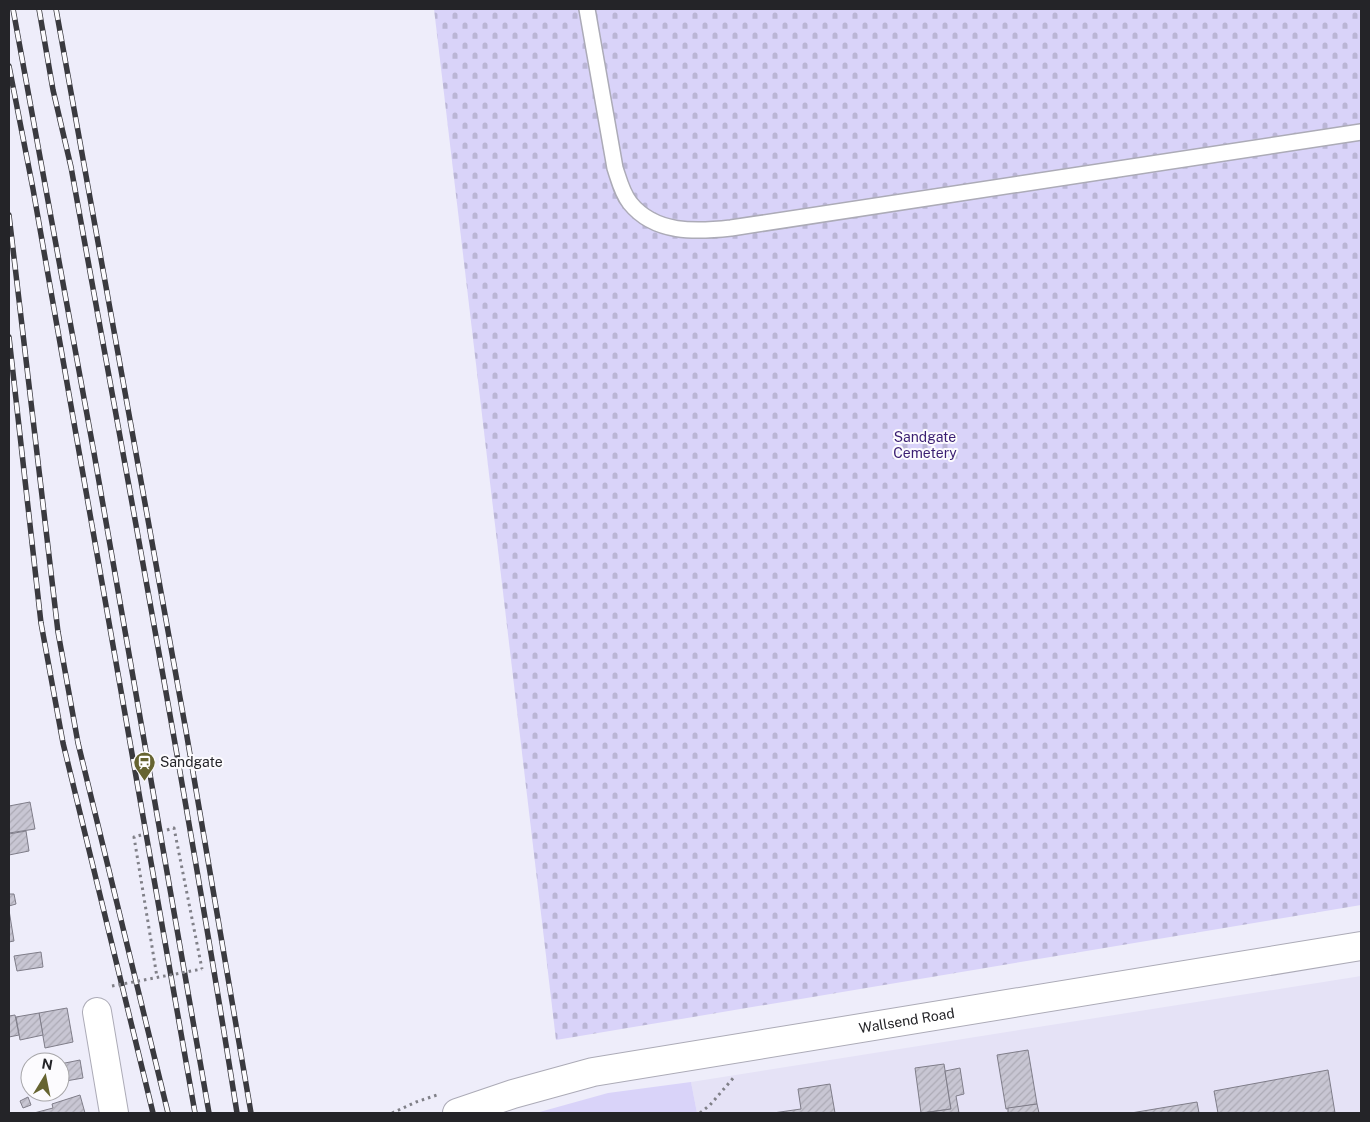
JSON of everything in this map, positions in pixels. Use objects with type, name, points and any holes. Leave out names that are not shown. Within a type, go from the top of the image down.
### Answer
[{"type":"main road","name":"Wallsend Road","points":[[457,1113],[513,1094],[593,1072],[1361,946]]},
{"type":"main road","points":[[97,1012],[114,1113]]},
{"type":"lane","points":[[587,9],[620,187],[630,203],[644,215],[661,224],[680,230],[705,231],[730,228],[1361,132]]},
{"type":"path","points":[[112,986],[202,969],[174,828],[166,830]]},
{"type":"path","points":[[141,835],[134,837],[157,977]]},
{"type":"path","points":[[700,1113],[710,1105],[736,1075]]},
{"type":"shaded area","points":[[1361,976],[1361,1113],[697,1113],[691,1082]]},
{"type":"green space","name":"Sandgate Cemetery","points":[[434,9],[1361,9],[1361,905],[556,1040]]},
{"type":"green space","points":[[691,1082],[697,1113],[536,1113],[608,1093]]},
{"type":"building","points":[[30,802],[35,829],[9,833],[9,806]]},
{"type":"building","points":[[26,831],[29,851],[9,855],[9,834]]},
{"type":"building","points":[[9,894],[14,894],[16,904],[9,906]]},
{"type":"building","points":[[9,910],[14,941],[9,942]]},
{"type":"building","points":[[41,952],[43,967],[17,971],[14,956]]},
{"type":"building","points":[[67,1008],[73,1042],[45,1048],[39,1013]]},
{"type":"building","points":[[39,1013],[43,1035],[20,1040],[16,1017]]},
{"type":"building","points":[[15,1015],[19,1035],[9,1037],[9,1016]]},
{"type":"building","points":[[1028,1050],[1037,1104],[1006,1109],[997,1055]]},
{"type":"building","points":[[80,1060],[83,1078],[70,1080],[70,1062]]},
{"type":"building","points":[[944,1064],[951,1109],[921,1113],[915,1068]]},
{"type":"building","points":[[960,1068],[964,1094],[956,1096],[959,1113],[923,1113],[951,1109],[945,1071]]},
{"type":"building","points":[[1328,1070],[1335,1113],[1218,1113],[1214,1091]]},
{"type":"building","points":[[830,1084],[835,1113],[773,1113],[801,1109],[798,1089]]},
{"type":"building","points":[[80,1095],[85,1113],[34,1113],[53,1108],[52,1104],[58,1102],[70,1102],[70,1098]]},
{"type":"building","points":[[20,1102],[30,1102],[31,1105],[23,1108]]},
{"type":"building","points":[[1197,1102],[1199,1113],[1131,1113]]},
{"type":"building","points":[[1037,1104],[1039,1113],[1008,1113],[1008,1108]]},
{"type":"railway","points":[[13,9],[94,453],[209,1113]]},
{"type":"railway","points":[[39,9],[53,90],[71,167],[157,640],[237,1113]]},
{"type":"railway","points":[[56,9],[186,731],[251,1113]]},
{"type":"railway","points":[[9,66],[33,189],[195,1113]]},
{"type":"railway","points":[[9,215],[58,632],[78,743],[168,1113]]},
{"type":"railway","points":[[9,337],[41,623],[63,743],[153,1113]]},
{"type":"place","name":"Sandgate","points":[[144,781]]}]
